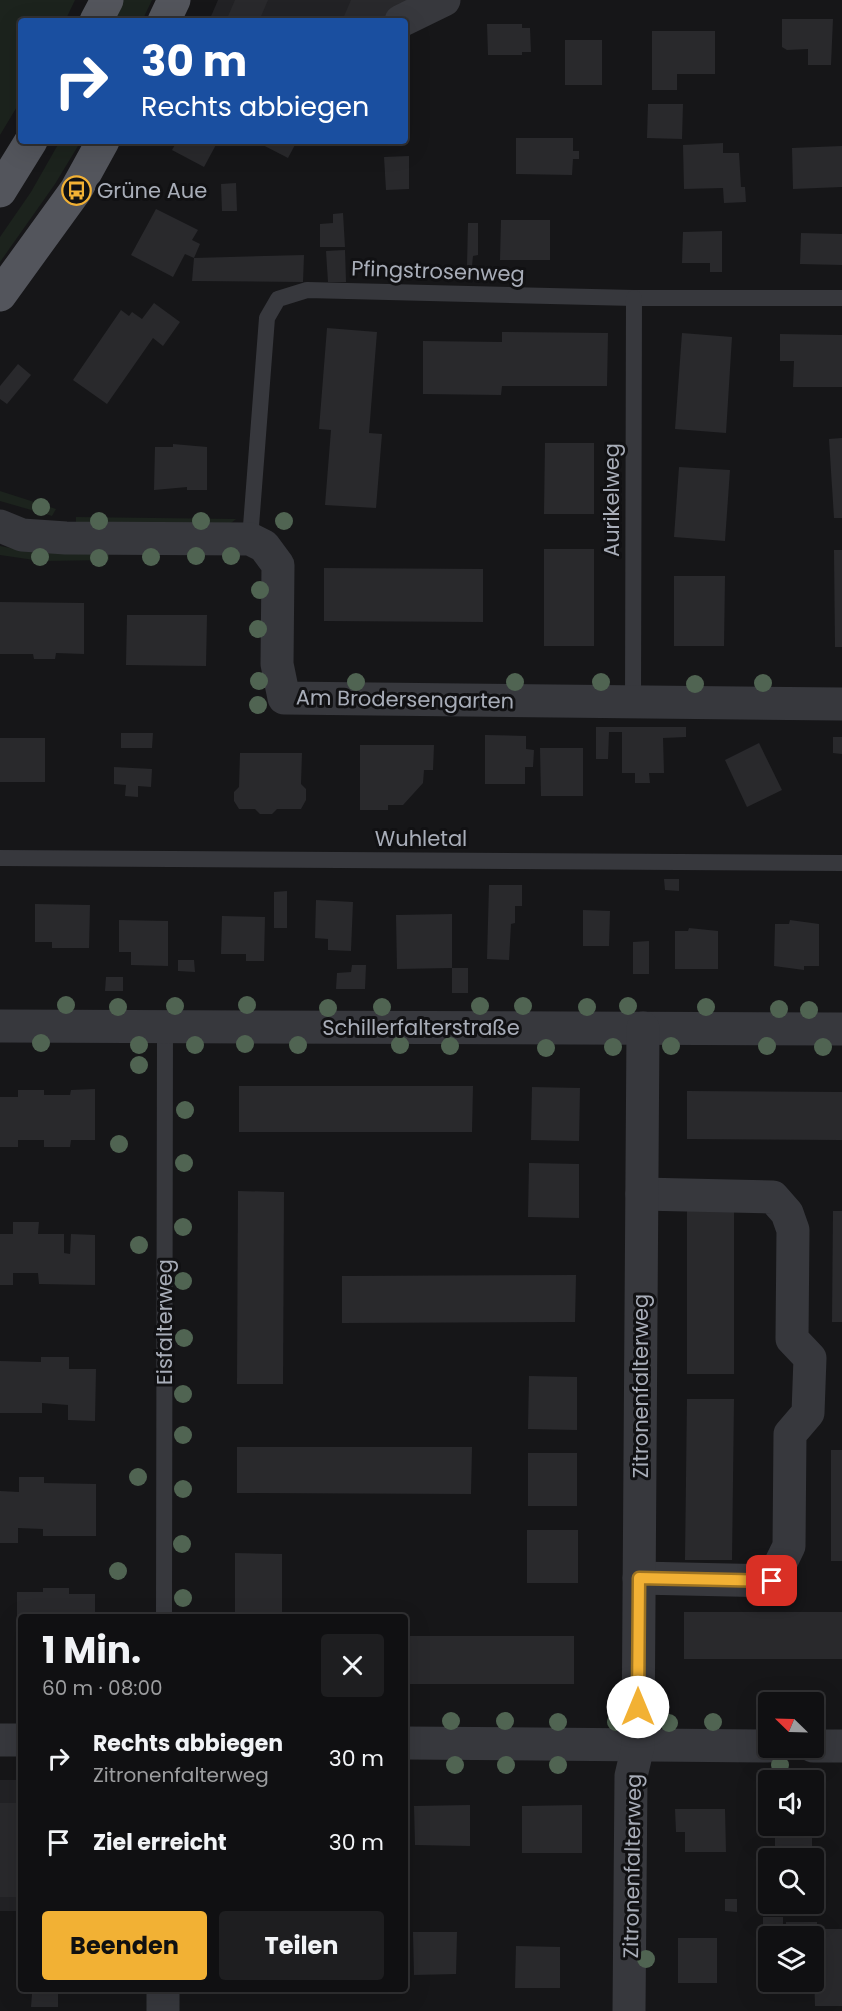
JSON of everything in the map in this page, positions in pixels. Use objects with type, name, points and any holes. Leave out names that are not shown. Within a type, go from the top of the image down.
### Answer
[{"type":"main road","points":[[98,18],[107,0]]},
{"type":"main road","points":[[165,18],[174,0]]},
{"type":"main road","points":[[0,191],[29,144]]},
{"type":"main road","points":[[0,295],[76,190],[101,144]]},
{"type":"street","points":[[407,18],[444,0]]},
{"type":"street","points":[[0,526],[22,535],[66,538],[250,539]]},
{"type":"street","name":"Am Brodersengarten","points":[[250,539],[264,546],[278,565],[277,664],[284,698],[842,704]]},
{"type":"street","name":"Schillerfalterstraße","points":[[0,1026],[842,1029]]},
{"type":"street","name":"Zitronenfalterweg","points":[[629,2011],[631,1776],[638,1746],[643,1028]]},
{"type":"street","points":[[639,1578],[772,1581],[789,1546],[790,1434],[808,1413],[810,1358],[792,1339],[793,1230],[787,1213],[773,1197],[642,1194]]},
{"type":"street","points":[[0,1740],[18,1740]]},
{"type":"street","points":[[408,1743],[758,1746]]},
{"type":"street","points":[[824,1746],[842,1746]]},
{"type":"street","points":[[163,1992],[163,2011]]},
{"type":"lane","name":"Pfingstrosenweg","points":[[250,539],[267,318],[279,299],[307,290],[634,298],[842,298]]},
{"type":"lane","name":"Aurikelweg","points":[[633,702],[634,298]]},
{"type":"lane","name":"Wuhletal","points":[[0,858],[842,863]]},
{"type":"lane","name":"Eisfalterweg","points":[[164,1614],[165,1027]]},
{"type":"shaded area","points":[[0,0],[75,0],[66,18],[18,18],[18,105],[0,135]]},
{"type":"shaded area","points":[[123,0],[152,0],[143,18],[114,18]]},
{"type":"shaded area","points":[[218,0],[427,0],[394,18],[210,18]]},
{"type":"shaded area","points":[[58,144],[79,144],[55,184],[0,262],[0,237],[31,192]]},
{"type":"shaded area","points":[[0,491],[56,509],[52,516],[0,501]]},
{"type":"shaded area","points":[[76,517],[236,519],[226,527],[76,524]]},
{"type":"shaded area","points":[[0,546],[25,551],[109,552],[109,560],[41,561],[0,555]]},
{"type":"shaded area","points":[[0,1780],[18,1780],[18,1911],[0,1911]]},
{"type":"building","points":[[235,0],[268,0],[260,18],[227,18]]},
{"type":"building","points":[[351,0],[425,0],[393,18],[343,18]]},
{"type":"building","points":[[782,19],[833,19],[831,65],[808,65],[808,49],[787,50],[782,47]]},
{"type":"building","points":[[487,24],[522,24],[522,28],[530,28],[531,52],[522,52],[522,55],[488,55]]},
{"type":"building","points":[[652,31],[715,31],[715,74],[677,74],[677,90],[652,90]]},
{"type":"building","points":[[565,40],[602,40],[602,85],[565,85]]},
{"type":"building","points":[[648,104],[683,104],[682,139],[647,138]]},
{"type":"building","points":[[516,138],[573,138],[573,151],[579,151],[579,159],[573,159],[572,175],[516,174]]},
{"type":"building","points":[[723,143],[723,153],[739,153],[741,187],[745,187],[746,202],[724,203],[723,188],[684,189],[683,145]]},
{"type":"building","points":[[175,144],[216,144],[204,167],[172,150]]},
{"type":"building","points":[[261,144],[295,144],[288,158]]},
{"type":"building","points":[[842,146],[842,187],[793,189],[792,148]]},
{"type":"building","points":[[409,156],[409,189],[386,190],[384,157]]},
{"type":"building","points":[[236,183],[237,211],[222,211],[221,184]]},
{"type":"building","points":[[156,209],[198,230],[192,240],[200,244],[194,258],[185,254],[173,277],[131,255]]},
{"type":"building","points":[[343,213],[345,247],[320,247],[320,224],[333,223],[333,214]]},
{"type":"building","points":[[501,220],[550,220],[550,260],[500,260]]},
{"type":"building","points":[[468,223],[478,223],[478,255],[473,256],[472,266],[467,266]]},
{"type":"building","points":[[722,231],[722,272],[710,272],[710,263],[682,263],[683,232]]},
{"type":"building","points":[[801,233],[842,234],[842,265],[800,264]]},
{"type":"building","points":[[345,250],[346,282],[328,282],[326,251]]},
{"type":"building","points":[[304,255],[303,282],[192,281],[194,258]]},
{"type":"building","points":[[154,303],[180,322],[163,346],[153,338],[107,404],[73,380],[121,310],[129,316],[132,312],[142,319]]},
{"type":"building","points":[[327,328],[377,332],[369,433],[382,434],[376,508],[325,505],[331,430],[319,429]]},
{"type":"building","points":[[502,332],[608,333],[607,386],[502,386],[501,395],[423,394],[423,341],[502,342]]},
{"type":"building","points":[[682,333],[732,337],[726,433],[675,429]]},
{"type":"building","points":[[780,334],[842,335],[842,387],[793,387],[794,361],[780,361]]},
{"type":"building","points":[[18,364],[31,375],[7,404],[0,399],[0,386]]},
{"type":"building","points":[[842,438],[842,518],[834,518],[829,439]]},
{"type":"building","points":[[545,443],[594,443],[594,514],[544,514]]},
{"type":"building","points":[[173,444],[207,447],[207,490],[187,490],[187,487],[154,490],[155,447],[173,447]]},
{"type":"building","points":[[679,467],[730,470],[725,541],[674,537]]},
{"type":"building","points":[[544,549],[594,549],[594,646],[544,646]]},
{"type":"building","points":[[834,550],[842,550],[842,647],[835,647]]},
{"type":"building","points":[[324,568],[483,569],[483,622],[324,621]]},
{"type":"building","points":[[674,576],[725,576],[724,646],[674,646]]},
{"type":"building","points":[[0,602],[84,603],[84,654],[56,653],[55,659],[34,659],[33,654],[0,654]]},
{"type":"building","points":[[127,615],[207,615],[206,666],[126,665]]},
{"type":"building","points":[[596,727],[686,727],[686,737],[663,738],[664,773],[649,773],[650,783],[635,783],[635,773],[622,773],[622,732],[609,732],[608,759],[596,759]]},
{"type":"building","points":[[121,733],[153,733],[152,748],[121,748]]},
{"type":"building","points":[[485,735],[526,736],[526,749],[534,750],[533,767],[525,767],[525,784],[485,784]]},
{"type":"building","points":[[833,737],[842,737],[842,754],[833,753]]},
{"type":"building","points":[[0,738],[45,738],[45,782],[0,782]]},
{"type":"building","points":[[759,743],[782,790],[747,807],[725,760]]},
{"type":"building","points":[[360,745],[434,745],[433,770],[424,770],[423,783],[403,805],[388,805],[388,810],[360,810]]},
{"type":"building","points":[[540,748],[583,748],[583,796],[541,796]]},
{"type":"building","points":[[240,753],[302,753],[301,784],[306,789],[306,800],[301,809],[277,809],[272,814],[260,814],[255,809],[239,809],[234,801],[234,792],[239,787]]},
{"type":"building","points":[[114,767],[152,769],[151,787],[138,786],[138,797],[125,796],[126,785],[114,784]]},
{"type":"building","points":[[664,879],[679,879],[679,891],[665,890]]},
{"type":"building","points":[[489,885],[522,885],[522,906],[515,906],[515,923],[511,924],[509,960],[487,959]]},
{"type":"building","points":[[287,891],[287,928],[274,928],[274,892]]},
{"type":"building","points":[[316,900],[353,902],[351,951],[328,950],[328,939],[315,938]]},
{"type":"building","points":[[35,904],[90,905],[89,948],[52,948],[52,942],[35,942]]},
{"type":"building","points":[[583,910],[610,911],[609,946],[583,946]]},
{"type":"building","points":[[452,914],[452,968],[397,969],[396,915]]},
{"type":"building","points":[[222,916],[265,917],[264,961],[246,961],[246,954],[221,954]]},
{"type":"building","points":[[119,920],[168,921],[168,966],[131,965],[131,952],[119,952]]},
{"type":"building","points":[[790,920],[819,924],[819,966],[804,966],[804,970],[774,966],[775,924],[789,924]]},
{"type":"building","points":[[689,928],[718,931],[718,969],[675,969],[675,931],[688,931]]},
{"type":"building","points":[[649,941],[649,974],[633,974],[633,942]]},
{"type":"building","points":[[178,960],[194,960],[195,972],[178,971]]},
{"type":"building","points":[[352,965],[366,965],[365,989],[336,989],[337,973],[351,972]]},
{"type":"building","points":[[452,968],[468,968],[468,993],[452,993]]},
{"type":"building","points":[[106,977],[123,977],[123,991],[105,991]]},
{"type":"building","points":[[239,1086],[473,1086],[472,1132],[239,1132]]},
{"type":"building","points":[[532,1087],[580,1088],[579,1141],[531,1140]]},
{"type":"building","points":[[95,1089],[95,1140],[71,1140],[70,1147],[44,1147],[44,1140],[18,1140],[18,1147],[0,1147],[0,1097],[18,1097],[18,1090],[44,1090],[44,1095],[70,1095],[71,1090]]},
{"type":"building","points":[[687,1091],[842,1092],[842,1140],[687,1139]]},
{"type":"building","points":[[529,1163],[579,1164],[579,1218],[528,1217]]},
{"type":"building","points":[[238,1191],[284,1192],[283,1384],[237,1384]]},
{"type":"building","points":[[687,1211],[734,1211],[734,1374],[687,1374]]},
{"type":"building","points":[[833,1211],[842,1211],[842,1322],[832,1322]]},
{"type":"building","points":[[13,1222],[39,1222],[38,1234],[64,1234],[64,1253],[70,1254],[71,1234],[95,1235],[95,1285],[39,1284],[38,1273],[13,1273],[13,1285],[0,1285],[0,1234],[13,1234]]},
{"type":"building","points":[[576,1275],[575,1322],[342,1323],[342,1276]]},
{"type":"building","points":[[41,1357],[69,1357],[69,1369],[96,1369],[95,1421],[68,1420],[68,1405],[42,1403],[42,1413],[0,1413],[0,1361],[41,1362]]},
{"type":"building","points":[[529,1376],[577,1377],[577,1430],[528,1429]]},
{"type":"building","points":[[687,1399],[734,1399],[732,1560],[685,1560]]},
{"type":"building","points":[[237,1447],[472,1447],[471,1494],[237,1493]]},
{"type":"building","points":[[831,1450],[842,1450],[842,1561],[831,1561]]},
{"type":"building","points":[[528,1453],[577,1453],[577,1506],[528,1506]]},
{"type":"building","points":[[19,1477],[44,1477],[44,1483],[96,1484],[96,1536],[43,1536],[43,1529],[18,1528],[18,1543],[0,1543],[0,1491],[19,1492]]},
{"type":"building","points":[[527,1530],[578,1530],[578,1583],[527,1583]]},
{"type":"building","points":[[235,1553],[282,1554],[282,1614],[235,1614]]},
{"type":"building","points":[[43,1588],[69,1588],[69,1594],[95,1594],[95,1614],[18,1614],[17,1644],[17,1592],[43,1592]]},
{"type":"building","points":[[684,1612],[842,1612],[842,1659],[684,1659]]},
{"type":"building","points":[[408,1636],[574,1636],[574,1684],[408,1684]]},
{"type":"building","points":[[0,1803],[18,1803],[18,1897],[0,1897]]},
{"type":"building","points":[[470,1805],[470,1846],[415,1845],[414,1806]]},
{"type":"building","points":[[582,1805],[582,1853],[522,1853],[522,1806]]},
{"type":"building","points":[[675,1809],[725,1809],[726,1852],[685,1852],[685,1832],[676,1832]]},
{"type":"building","points":[[775,1836],[812,1836],[812,1848],[775,1848]]},
{"type":"building","points":[[725,1899],[737,1899],[737,1912],[725,1911]]},
{"type":"building","points":[[763,1917],[783,1917],[783,1926],[763,1926]]},
{"type":"building","points":[[786,1922],[817,1922],[817,1926],[786,1926]]},
{"type":"building","points":[[824,1929],[842,1929],[842,2006],[815,2006],[815,1992],[824,1992]]},
{"type":"building","points":[[413,1932],[457,1932],[456,1974],[414,1975]]},
{"type":"building","points":[[678,1938],[717,1938],[717,1983],[678,1983]]},
{"type":"building","points":[[516,1946],[560,1947],[560,1988],[515,1988]]},
{"type":"building","points":[[32,1994],[58,1994],[58,2007],[31,2007]]},
{"type":"place","name":"Grüne Aue","points":[[76,190]]},
{"type":"route","points":[[638,1707],[639,1578],[772,1581]]}]
